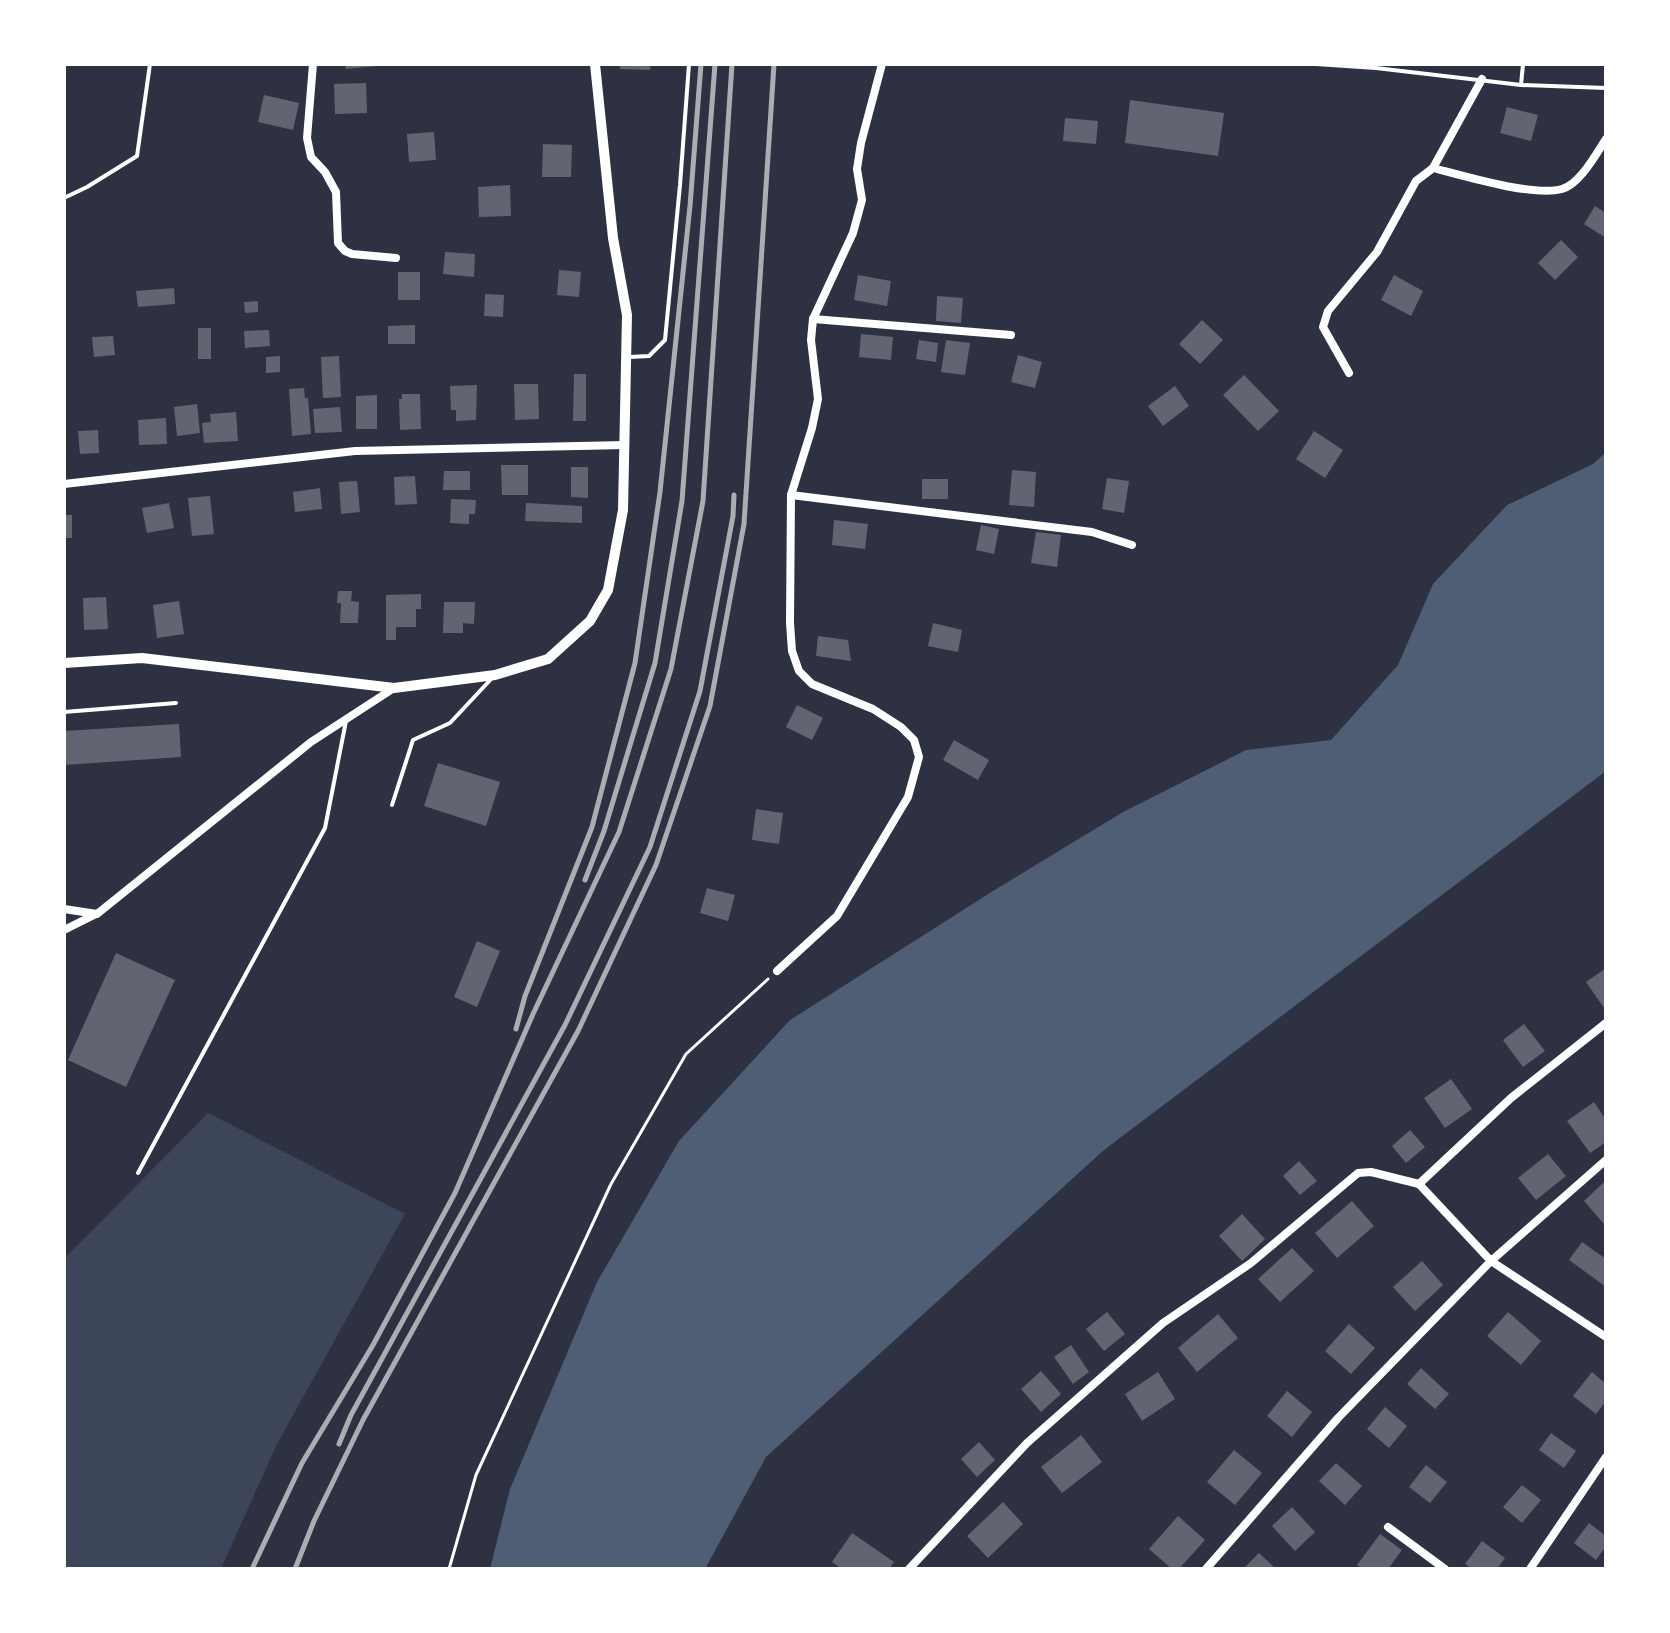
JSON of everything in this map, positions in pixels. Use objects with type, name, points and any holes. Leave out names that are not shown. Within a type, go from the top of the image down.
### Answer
[{"type":"street","points":[[313,64],[307,138],[311,157],[325,172],[336,192],[338,243],[352,254],[396,258]]},
{"type":"street","points":[[64,663],[142,658],[394,688],[495,675],[548,659],[590,621],[608,590],[623,510],[627,357],[627,315],[613,238],[595,64]]},
{"type":"street","points":[[777,971],[837,916],[908,797],[919,757],[914,740],[901,727],[873,709],[812,684],[799,671],[792,651],[790,623],[791,495],[818,399],[811,340],[813,319],[853,233],[862,200],[857,169],[882,64]]},
{"type":"street","points":[[1349,373],[1323,327],[1324,319],[1377,252],[1416,181],[1433,168],[1482,79]]},
{"type":"street","points":[[1433,168],[1537,191],[1564,189],[1585,172],[1606,139]]},
{"type":"street","points":[[813,319],[1011,335]]},
{"type":"street","points":[[64,484],[355,451],[625,445]]},
{"type":"street","points":[[791,495],[1092,532],[1132,545]]},
{"type":"street","points":[[64,930],[97,914],[311,742],[394,688]]},
{"type":"street","points":[[64,909],[97,914]]},
{"type":"street","points":[[1419,1184],[1511,1098],[1606,1023]]},
{"type":"street","points":[[1206,1569],[1338,1418],[1491,1261],[1606,1160]]},
{"type":"street","points":[[909,1569],[1027,1443],[1163,1323],[1251,1263],[1358,1173],[1371,1172],[1419,1184],[1491,1261],[1606,1337]]},
{"type":"street","points":[[1530,1569],[1606,1457]]},
{"type":"street","points":[[1388,1527],[1445,1569]]},
{"type":"lane","points":[[64,198],[137,156],[150,64]]},
{"type":"lane","points":[[627,357],[649,356],[665,340],[689,64]]},
{"type":"lane","points":[[1316,64],[1521,85],[1606,88]]},
{"type":"lane","points":[[1521,85],[1523,64]]},
{"type":"lane","points":[[392,805],[413,740],[450,723],[495,675]]},
{"type":"lane","points":[[64,712],[176,703]]},
{"type":"lane","points":[[138,1173],[325,828],[347,719]]},
{"type":"path","points":[[449,1569],[476,1475],[611,1184],[686,1054],[777,971]]},
{"type":"shaded area","points":[[1606,452],[1606,771],[1104,1150],[766,1457],[705,1569],[490,1569],[510,1489],[597,1282],[679,1141],[790,1020],[1123,812],[1246,750],[1331,740],[1398,665],[1433,584],[1507,505],[1593,464]]},
{"type":"shaded area","points":[[208,1113],[405,1214],[276,1446],[221,1569],[64,1569],[64,1259]]},
{"type":"building","points":[[345,64],[378,64],[378,66],[346,69]]},
{"type":"building","points":[[620,64],[651,64],[650,70],[620,69]]},
{"type":"building","points":[[366,83],[367,113],[335,114],[334,84]]},
{"type":"building","points":[[264,95],[299,103],[293,130],[258,122]]},
{"type":"building","points":[[1130,100],[1224,113],[1218,156],[1125,143]]},
{"type":"building","points":[[1507,107],[1538,115],[1531,141],[1500,133]]},
{"type":"building","points":[[1065,118],[1098,121],[1096,144],[1063,141]]},
{"type":"building","points":[[434,132],[436,160],[409,162],[407,134]]},
{"type":"building","points":[[543,144],[572,145],[571,177],[542,177]]},
{"type":"building","points":[[510,185],[511,216],[479,217],[478,187]]},
{"type":"building","points":[[1595,206],[1606,213],[1606,238],[1584,224]]},
{"type":"building","points":[[1561,240],[1578,257],[1555,280],[1538,263]]},
{"type":"building","points":[[445,252],[475,254],[474,277],[443,274]]},
{"type":"building","points":[[559,270],[581,272],[579,297],[557,295]]},
{"type":"building","points":[[398,272],[420,272],[420,300],[398,300]]},
{"type":"building","points":[[858,275],[891,281],[887,306],[854,300]]},
{"type":"building","points":[[1394,275],[1423,291],[1411,316],[1381,300]]},
{"type":"building","points":[[174,288],[175,304],[138,307],[136,291]]},
{"type":"building","points":[[485,294],[504,295],[503,317],[484,316]]},
{"type":"building","points":[[937,296],[963,298],[961,323],[936,321]]},
{"type":"building","points":[[258,301],[258,312],[245,313],[244,302]]},
{"type":"building","points":[[1202,320],[1223,340],[1200,364],[1179,344]]},
{"type":"building","points":[[415,325],[415,344],[388,344],[388,326]]},
{"type":"building","points":[[198,328],[211,328],[211,359],[198,359]]},
{"type":"building","points":[[269,330],[270,346],[245,348],[244,331]]},
{"type":"building","points":[[861,334],[893,337],[891,360],[859,357]]},
{"type":"building","points":[[113,336],[115,355],[94,357],[92,337]]},
{"type":"building","points":[[919,340],[938,343],[936,362],[916,359]]},
{"type":"building","points":[[946,340],[970,343],[965,375],[941,372]]},
{"type":"building","points":[[1018,355],[1042,362],[1035,388],[1011,382]]},
{"type":"building","points":[[280,356],[280,372],[266,373],[266,357]]},
{"type":"building","points":[[339,356],[341,397],[323,398],[321,357]]},
{"type":"building","points":[[574,374],[586,374],[586,421],[573,421]]},
{"type":"building","points":[[1244,375],[1279,411],[1258,431],[1223,395]]},
{"type":"building","points":[[514,384],[538,384],[539,419],[515,420]]},
{"type":"building","points":[[477,385],[476,420],[456,421],[456,410],[451,410],[450,386]]},
{"type":"building","points":[[1175,386],[1189,406],[1163,426],[1148,406]]},
{"type":"building","points":[[304,388],[305,398],[308,398],[311,434],[292,436],[289,389]]},
{"type":"building","points":[[402,394],[420,394],[421,429],[400,430],[399,399],[402,399]]},
{"type":"building","points":[[377,395],[377,429],[356,429],[356,396]]},
{"type":"building","points":[[197,404],[200,433],[177,436],[174,407]]},
{"type":"building","points":[[340,407],[342,432],[315,433],[313,409]]},
{"type":"building","points":[[236,412],[238,441],[204,443],[202,423],[211,422],[210,414]]},
{"type":"building","points":[[166,418],[167,444],[139,445],[138,420]]},
{"type":"building","points":[[98,430],[99,453],[80,454],[78,431]]},
{"type":"building","points":[[1314,431],[1343,450],[1325,478],[1296,459]]},
{"type":"building","points":[[501,465],[528,465],[528,495],[502,495]]},
{"type":"building","points":[[571,467],[588,467],[588,498],[571,497]]},
{"type":"building","points":[[1012,470],[1036,472],[1034,507],[1009,505]]},
{"type":"building","points":[[444,471],[470,471],[470,490],[443,490]]},
{"type":"building","points":[[415,476],[417,504],[395,505],[394,477]]},
{"type":"building","points":[[1107,478],[1129,481],[1124,513],[1102,509]]},
{"type":"building","points":[[922,479],[948,479],[948,499],[922,499]]},
{"type":"building","points":[[357,481],[360,512],[341,514],[339,482]]},
{"type":"building","points":[[320,488],[322,509],[295,512],[293,492]]},
{"type":"building","points":[[210,496],[214,534],[192,536],[188,498]]},
{"type":"building","points":[[451,499],[476,500],[475,514],[469,514],[469,524],[450,523]]},
{"type":"building","points":[[169,503],[174,528],[147,533],[142,508]]},
{"type":"building","points":[[526,503],[582,506],[582,523],[525,521]]},
{"type":"building","points":[[64,515],[72,515],[72,538],[64,538]]},
{"type":"building","points":[[834,520],[868,524],[865,549],[832,545]]},
{"type":"building","points":[[981,525],[999,529],[994,554],[976,550]]},
{"type":"building","points":[[1036,532],[1061,535],[1057,567],[1031,563]]},
{"type":"building","points":[[338,591],[352,591],[351,601],[359,602],[358,623],[340,623]]},
{"type":"building","points":[[421,594],[421,609],[416,609],[416,627],[396,627],[396,640],[386,640],[386,595]]},
{"type":"building","points":[[106,597],[108,629],[84,630],[83,598]]},
{"type":"building","points":[[179,601],[184,634],[157,638],[153,605]]},
{"type":"building","points":[[444,602],[475,602],[474,624],[463,623],[463,633],[443,633]]},
{"type":"building","points":[[933,623],[962,630],[958,652],[928,646]]},
{"type":"building","points":[[818,636],[848,640],[851,661],[816,656]]},
{"type":"building","points":[[797,705],[823,718],[812,740],[786,727]]},
{"type":"building","points":[[179,724],[181,757],[64,765],[64,731]]},
{"type":"building","points":[[954,740],[989,760],[978,780],[943,760]]},
{"type":"building","points":[[438,763],[500,782],[486,826],[424,806]]},
{"type":"building","points":[[756,809],[783,813],[779,844],[752,840]]},
{"type":"building","points":[[707,888],[735,895],[728,921],[700,913]]},
{"type":"building","points":[[477,941],[500,951],[477,1007],[454,997]]},
{"type":"building","points":[[116,953],[175,980],[126,1087],[68,1060]]},
{"type":"building","points":[[1606,968],[1606,1006],[1604,1008],[1586,982]]},
{"type":"building","points":[[1524,1024],[1545,1051],[1523,1067],[1503,1040]]},
{"type":"building","points":[[1451,1079],[1472,1109],[1445,1128],[1424,1098]]},
{"type":"building","points":[[1594,1102],[1606,1120],[1606,1142],[1590,1153],[1567,1121]]},
{"type":"building","points":[[1410,1130],[1425,1147],[1406,1163],[1392,1146]]},
{"type":"building","points":[[1548,1154],[1566,1176],[1536,1200],[1518,1178]]},
{"type":"building","points":[[1299,1161],[1317,1181],[1300,1195],[1283,1176]]},
{"type":"building","points":[[1604,1182],[1606,1222],[1604,1224],[1584,1201]]},
{"type":"building","points":[[1352,1201],[1374,1226],[1337,1258],[1315,1233]]},
{"type":"building","points":[[1242,1214],[1265,1239],[1242,1261],[1219,1236]]},
{"type":"building","points":[[1582,1242],[1606,1259],[1606,1287],[1569,1260]]},
{"type":"building","points":[[1292,1248],[1314,1271],[1280,1302],[1258,1279]]},
{"type":"building","points":[[1422,1261],[1443,1285],[1415,1311],[1393,1287]]},
{"type":"building","points":[[1107,1312],[1125,1334],[1104,1351],[1086,1329]]},
{"type":"building","points":[[1508,1312],[1541,1341],[1521,1365],[1487,1336]]},
{"type":"building","points":[[1218,1314],[1238,1338],[1197,1372],[1178,1348]]},
{"type":"building","points":[[1349,1324],[1375,1348],[1351,1374],[1325,1351]]},
{"type":"building","points":[[1071,1345],[1089,1372],[1073,1384],[1054,1357]]},
{"type":"building","points":[[1421,1368],[1449,1394],[1435,1409],[1407,1384]]},
{"type":"building","points":[[1041,1371],[1061,1394],[1041,1412],[1021,1389]]},
{"type":"building","points":[[1158,1372],[1175,1399],[1142,1421],[1125,1394]]},
{"type":"building","points":[[1592,1372],[1606,1384],[1606,1401],[1596,1414],[1573,1396]]},
{"type":"building","points":[[1287,1391],[1312,1412],[1292,1437],[1267,1416]]},
{"type":"building","points":[[1385,1407],[1407,1426],[1389,1448],[1367,1429]]},
{"type":"building","points":[[1551,1433],[1576,1451],[1564,1468],[1539,1450]]},
{"type":"building","points":[[1081,1435],[1102,1462],[1062,1493],[1041,1467]]},
{"type":"building","points":[[979,1442],[995,1460],[977,1477],[961,1459]]},
{"type":"building","points":[[1234,1450],[1262,1473],[1235,1505],[1207,1482]]},
{"type":"building","points":[[1336,1463],[1362,1486],[1345,1505],[1319,1481]]},
{"type":"building","points":[[1426,1465],[1447,1482],[1430,1503],[1409,1487]]},
{"type":"building","points":[[1522,1485],[1541,1500],[1522,1523],[1503,1507]]},
{"type":"building","points":[[1003,1502],[1023,1524],[988,1558],[967,1536]]},
{"type":"building","points":[[1292,1507],[1315,1532],[1295,1551],[1272,1526]]},
{"type":"building","points":[[1178,1516],[1205,1540],[1179,1569],[1172,1569],[1149,1549]]},
{"type":"building","points":[[1589,1523],[1606,1536],[1606,1546],[1596,1560],[1574,1543]]},
{"type":"building","points":[[852,1533],[894,1562],[889,1569],[842,1569],[832,1562]]},
{"type":"building","points":[[1380,1534],[1402,1550],[1388,1569],[1362,1569],[1357,1565]]},
{"type":"building","points":[[1482,1541],[1505,1558],[1497,1569],[1473,1569],[1465,1564]]},
{"type":"building","points":[[1259,1553],[1276,1569],[1243,1569]]},
{"type":"railway","points":[[516,1029],[525,996],[592,827],[635,663],[660,492],[690,206],[701,64]]},
{"type":"railway","points":[[585,880],[604,831],[655,663],[682,501],[715,64]]},
{"type":"railway","points":[[252,1569],[302,1463],[373,1345],[455,1193],[533,1014],[619,832],[671,669],[703,501],[732,64]]},
{"type":"railway","points":[[295,1569],[314,1521],[363,1420],[578,1031],[656,865],[710,706],[744,524],[774,64]]},
{"type":"railway","points":[[339,1444],[351,1415],[565,1025],[650,847],[700,691],[733,516],[734,495]]}]
